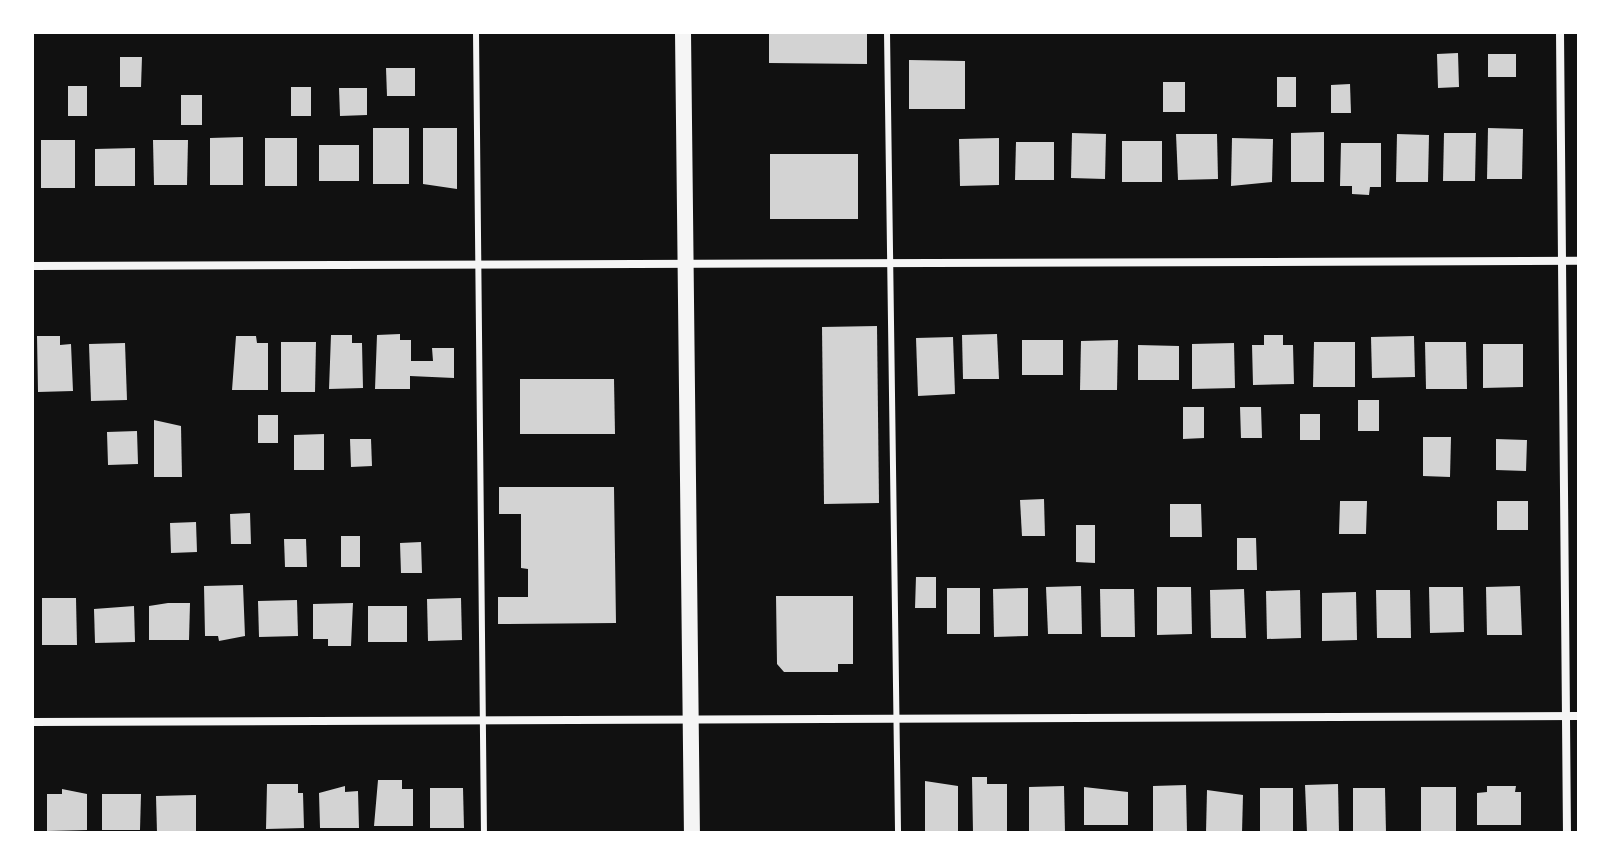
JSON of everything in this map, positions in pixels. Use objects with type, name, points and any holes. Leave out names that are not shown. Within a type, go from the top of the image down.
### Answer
[{"type":"main road","points":[[683,32],[692,833]]},
{"type":"street","points":[[1560,32],[1567,833]]},
{"type":"street","points":[[32,266],[687,261],[1579,261]]},
{"type":"street","points":[[32,722],[691,717],[1579,716]]},
{"type":"lane","points":[[476,32],[484,833]]},
{"type":"lane","points":[[887,32],[898,833]]},
{"type":"building","points":[[769,32],[867,32],[867,64],[769,63]]},
{"type":"building","points":[[1458,53],[1459,87],[1438,88],[1437,54]]},
{"type":"building","points":[[1488,54],[1516,54],[1516,77],[1488,77]]},
{"type":"building","points":[[120,57],[142,57],[141,87],[120,87]]},
{"type":"building","points":[[909,60],[965,61],[965,109],[909,109]]},
{"type":"building","points":[[386,68],[415,68],[415,96],[387,96]]},
{"type":"building","points":[[1277,77],[1296,77],[1296,107],[1277,107]]},
{"type":"building","points":[[1163,82],[1185,82],[1185,112],[1163,112]]},
{"type":"building","points":[[1350,84],[1351,113],[1331,113],[1331,85]]},
{"type":"building","points":[[68,86],[87,86],[87,116],[68,116]]},
{"type":"building","points":[[291,87],[311,87],[311,116],[291,116]]},
{"type":"building","points":[[339,88],[367,88],[367,115],[340,116]]},
{"type":"building","points":[[181,95],[202,95],[202,125],[181,125]]},
{"type":"building","points":[[373,128],[409,128],[409,184],[373,184]]},
{"type":"building","points":[[423,128],[457,128],[457,189],[423,184]]},
{"type":"building","points":[[1488,128],[1523,129],[1522,179],[1487,179]]},
{"type":"building","points":[[1324,132],[1324,182],[1291,182],[1291,133]]},
{"type":"building","points":[[1072,133],[1106,134],[1105,179],[1071,178]]},
{"type":"building","points":[[1444,133],[1476,133],[1475,181],[1443,181]]},
{"type":"building","points":[[1176,134],[1217,134],[1218,179],[1178,180]]},
{"type":"building","points":[[1397,134],[1429,135],[1428,182],[1396,182]]},
{"type":"building","points":[[243,137],[243,185],[210,185],[210,138]]},
{"type":"building","points":[[265,138],[297,138],[297,186],[265,186]]},
{"type":"building","points":[[999,138],[999,185],[960,186],[959,139]]},
{"type":"building","points":[[1232,138],[1273,139],[1272,182],[1231,186]]},
{"type":"building","points":[[41,140],[75,140],[75,188],[41,188]]},
{"type":"building","points":[[153,140],[188,140],[187,185],[154,185]]},
{"type":"building","points":[[1122,141],[1162,141],[1162,182],[1122,182]]},
{"type":"building","points":[[1016,142],[1054,142],[1054,180],[1015,180]]},
{"type":"building","points":[[1341,143],[1381,143],[1381,187],[1370,187],[1369,195],[1352,194],[1352,186],[1340,186]]},
{"type":"building","points":[[319,145],[359,145],[359,181],[319,181]]},
{"type":"building","points":[[135,148],[135,186],[95,186],[95,149]]},
{"type":"building","points":[[770,154],[858,154],[858,219],[770,219]]},
{"type":"building","points":[[877,326],[879,503],[824,504],[822,327]]},
{"type":"building","points":[[400,334],[400,340],[411,340],[411,361],[433,361],[432,348],[454,348],[454,378],[410,376],[410,389],[375,389],[377,335]]},
{"type":"building","points":[[997,334],[999,379],[963,379],[962,335]]},
{"type":"building","points":[[331,335],[352,335],[352,343],[362,343],[363,388],[329,389]]},
{"type":"building","points":[[1264,335],[1283,335],[1283,345],[1293,345],[1294,384],[1253,385],[1252,345],[1264,345]]},
{"type":"building","points":[[37,336],[60,336],[60,345],[71,344],[73,391],[38,392]]},
{"type":"building","points":[[236,336],[256,336],[257,343],[268,343],[268,390],[232,390]]},
{"type":"building","points":[[1414,336],[1415,377],[1372,378],[1371,337]]},
{"type":"building","points":[[953,337],[955,394],[918,396],[916,338]]},
{"type":"building","points":[[1022,340],[1063,340],[1063,375],[1022,375]]},
{"type":"building","points":[[1118,340],[1117,390],[1080,390],[1081,341]]},
{"type":"building","points":[[281,342],[316,342],[315,392],[281,392]]},
{"type":"building","points":[[1314,342],[1355,342],[1355,387],[1313,387]]},
{"type":"building","points":[[1425,342],[1466,342],[1467,389],[1426,389]]},
{"type":"building","points":[[125,343],[127,400],[91,401],[89,344]]},
{"type":"building","points":[[1234,343],[1235,388],[1192,389],[1192,344]]},
{"type":"building","points":[[1483,344],[1523,344],[1523,387],[1483,388]]},
{"type":"building","points":[[1138,345],[1179,346],[1179,380],[1138,380]]},
{"type":"building","points":[[520,379],[614,379],[615,434],[520,434]]},
{"type":"building","points":[[1358,400],[1379,400],[1379,431],[1358,431]]},
{"type":"building","points":[[1183,407],[1204,407],[1204,438],[1183,439]]},
{"type":"building","points":[[1240,407],[1261,407],[1262,438],[1241,438]]},
{"type":"building","points":[[1300,414],[1320,414],[1320,440],[1300,440]]},
{"type":"building","points":[[258,415],[278,415],[278,443],[258,443]]},
{"type":"building","points":[[154,420],[181,426],[182,477],[154,477]]},
{"type":"building","points":[[137,431],[138,464],[108,465],[107,432]]},
{"type":"building","points":[[324,434],[324,470],[294,470],[294,435]]},
{"type":"building","points":[[1423,437],[1451,437],[1450,477],[1423,476]]},
{"type":"building","points":[[350,439],[371,439],[372,466],[351,467]]},
{"type":"building","points":[[1496,439],[1527,440],[1526,471],[1496,470]]},
{"type":"building","points":[[499,487],[614,487],[616,623],[498,624],[498,597],[528,597],[528,569],[521,568],[521,514],[499,514]]},
{"type":"building","points":[[1044,499],[1045,536],[1022,536],[1020,500]]},
{"type":"building","points":[[1340,501],[1367,501],[1366,534],[1339,534]]},
{"type":"building","points":[[1497,501],[1528,501],[1528,530],[1497,530]]},
{"type":"building","points":[[1170,504],[1201,504],[1202,537],[1170,537]]},
{"type":"building","points":[[250,513],[251,544],[231,544],[230,514]]},
{"type":"building","points":[[196,522],[197,552],[171,553],[170,523]]},
{"type":"building","points":[[1076,525],[1095,525],[1095,563],[1076,562]]},
{"type":"building","points":[[341,536],[360,536],[360,567],[341,567]]},
{"type":"building","points":[[1237,538],[1256,538],[1257,570],[1237,570]]},
{"type":"building","points":[[284,539],[306,539],[307,567],[285,567]]},
{"type":"building","points":[[421,542],[422,573],[401,573],[400,543]]},
{"type":"building","points":[[916,577],[936,577],[936,608],[915,608]]},
{"type":"building","points":[[243,585],[245,636],[219,641],[218,636],[205,636],[204,586]]},
{"type":"building","points":[[1081,586],[1082,634],[1048,634],[1046,587]]},
{"type":"building","points":[[1520,586],[1522,635],[1487,635],[1486,587]]},
{"type":"building","points":[[1157,587],[1191,587],[1192,634],[1157,635]]},
{"type":"building","points":[[1429,587],[1463,587],[1464,632],[1430,633]]},
{"type":"building","points":[[947,588],[980,588],[980,634],[947,634]]},
{"type":"building","points":[[1028,588],[1028,636],[994,637],[993,589]]},
{"type":"building","points":[[1100,589],[1134,589],[1135,637],[1101,637]]},
{"type":"building","points":[[1244,589],[1246,638],[1211,638],[1210,590]]},
{"type":"building","points":[[1300,590],[1301,638],[1267,639],[1266,591]]},
{"type":"building","points":[[1376,590],[1410,590],[1411,638],[1377,638]]},
{"type":"building","points":[[1356,592],[1357,640],[1322,641],[1322,593]]},
{"type":"building","points":[[776,596],[853,596],[853,664],[838,664],[838,672],[784,672],[777,664]]},
{"type":"building","points":[[42,598],[76,598],[77,645],[42,645]]},
{"type":"building","points":[[461,598],[462,640],[428,641],[427,599]]},
{"type":"building","points":[[297,600],[298,636],[259,637],[258,601]]},
{"type":"building","points":[[190,603],[189,640],[149,640],[149,606]]},
{"type":"building","points":[[353,603],[351,646],[328,646],[328,639],[313,639],[313,604]]},
{"type":"building","points":[[134,606],[135,642],[95,643],[94,609]]},
{"type":"building","points":[[368,606],[407,606],[407,642],[368,642]]},
{"type":"building","points":[[972,777],[987,777],[987,784],[1007,784],[1007,833],[973,833]]},
{"type":"building","points":[[378,780],[402,780],[402,789],[413,789],[413,826],[374,826]]},
{"type":"building","points":[[925,781],[958,786],[958,833],[925,833]]},
{"type":"building","points":[[267,784],[298,784],[298,793],[303,793],[304,828],[266,829]]},
{"type":"building","points":[[1338,784],[1339,833],[1307,833],[1305,785]]},
{"type":"building","points":[[1186,785],[1187,833],[1153,833],[1153,786]]},
{"type":"building","points":[[345,786],[345,792],[358,791],[359,828],[320,828],[319,793]]},
{"type":"building","points":[[1064,786],[1065,833],[1029,833],[1029,787]]},
{"type":"building","points":[[1487,786],[1516,786],[1515,792],[1521,792],[1521,825],[1477,825],[1477,793],[1487,792]]},
{"type":"building","points":[[1084,787],[1128,792],[1128,825],[1084,825]]},
{"type":"building","points":[[1421,787],[1456,787],[1456,833],[1421,833]]},
{"type":"building","points":[[430,788],[463,788],[464,828],[430,828]]},
{"type":"building","points":[[1260,788],[1293,788],[1293,833],[1260,833]]},
{"type":"building","points":[[1353,788],[1385,788],[1386,833],[1353,833]]},
{"type":"building","points":[[62,789],[87,794],[87,830],[47,831],[47,794],[62,794]]},
{"type":"building","points":[[1207,790],[1243,795],[1242,833],[1206,833]]},
{"type":"building","points":[[102,794],[141,794],[140,830],[102,830]]},
{"type":"building","points":[[196,795],[196,831],[157,833],[156,796]]}]
